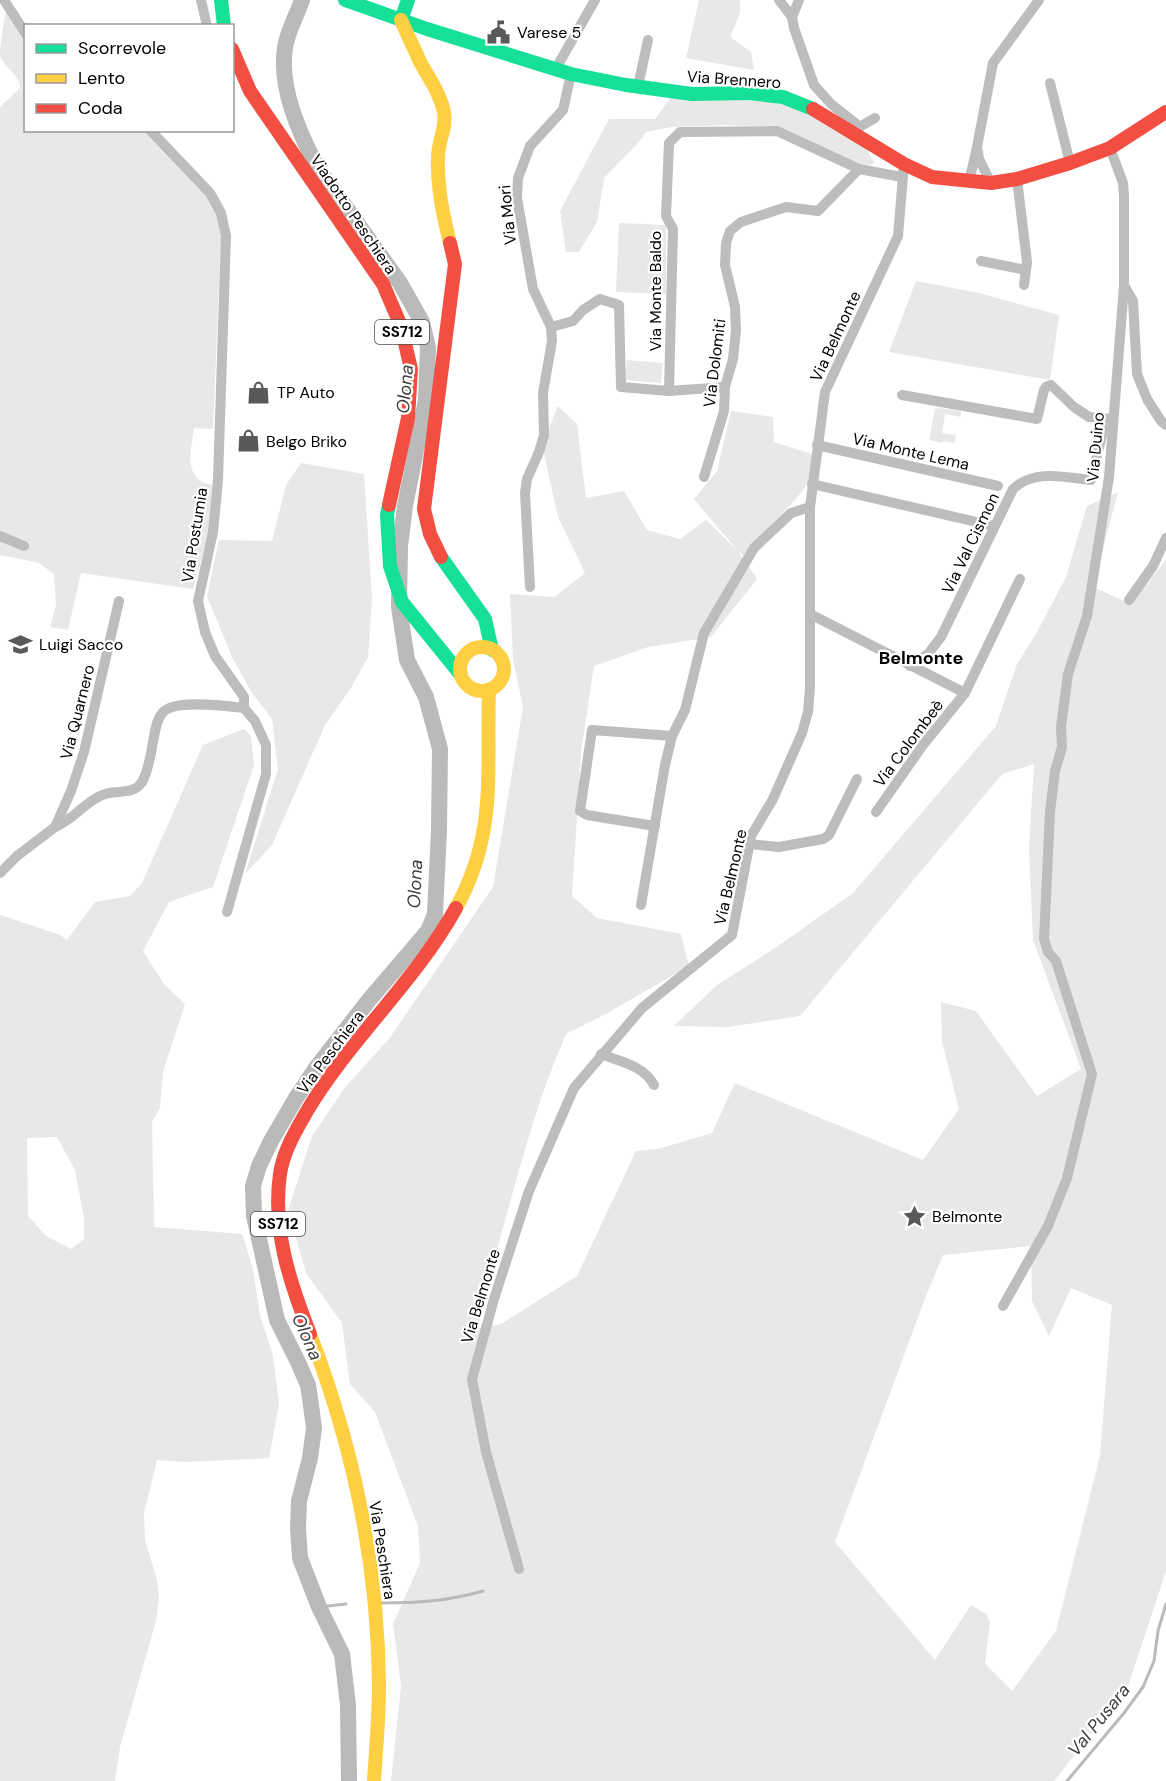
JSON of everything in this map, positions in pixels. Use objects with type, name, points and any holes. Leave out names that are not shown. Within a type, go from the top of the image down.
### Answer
[{"type":"main road","points":[[221,0],[224,24]]},
{"type":"main road","name":"Via Brennero","points":[[345,0],[571,74],[692,94],[748,93],[783,97],[817,110],[857,130],[903,170],[932,177],[991,183],[1017,179],[1070,164],[1110,148],[1166,112]]},
{"type":"main road","points":[[401,20],[408,0]]},
{"type":"main road","name":"Via Peschiera","points":[[374,1781],[379,1717],[378,1647],[374,1590],[366,1536],[339,1419],[324,1371],[288,1278],[280,1244],[277,1212],[280,1171],[290,1141],[320,1088],[428,952],[470,880],[489,808],[489,690],[500,683],[504,671],[501,658],[487,649],[488,626],[430,537],[424,509],[455,264],[441,204],[438,170],[438,153],[444,133],[444,113],[440,95],[421,63],[401,20]]},
{"type":"main road","name":"Viadotto Peschiera","points":[[234,54],[250,91],[382,284],[401,326],[411,369],[408,418],[387,515],[390,566],[402,602],[437,647]]},
{"type":"main road","points":[[437,647],[469,652],[487,649]]},
{"type":"main road","name":"Via Peschiera","points":[[437,647],[464,681],[474,689],[488,713]]},
{"type":"main road","points":[[461,675],[462,662],[469,652]]},
{"type":"main road","points":[[474,689],[489,690]]},
{"type":"street","points":[[4,0],[24,31]]},
{"type":"street","points":[[201,0],[207,24]]},
{"type":"street","points":[[555,70],[596,0]]},
{"type":"street","points":[[779,0],[792,17],[819,94],[857,130],[875,118]]},
{"type":"street","points":[[792,17],[799,0]]},
{"type":"street","points":[[969,182],[993,63],[1039,0]]},
{"type":"street","points":[[638,86],[648,40]]},
{"type":"street","name":"Via Mori","points":[[530,587],[525,493],[527,479],[544,435],[543,393],[552,341],[551,327],[533,290],[517,198],[518,178],[530,146],[563,110],[571,74]]},
{"type":"street","points":[[1050,83],[1070,164]]},
{"type":"street","name":"Via Monte Baldo","points":[[669,391],[673,229],[666,216],[669,143],[680,132],[777,131],[859,169]]},
{"type":"street","name":"Via Postumia","points":[[152,132],[210,193],[221,213],[226,236],[218,480],[213,532],[198,601],[205,632],[215,656],[244,697],[244,708],[255,722],[266,745],[266,774],[227,912]]},
{"type":"street","points":[[977,147],[979,159],[991,183]]},
{"type":"street","name":"Via Duino","points":[[1003,1306],[1048,1226],[1067,1178],[1092,1074],[1056,961],[1048,952],[1044,939],[1050,812],[1055,771],[1062,747],[1061,728],[1068,674],[1087,616],[1108,477],[1110,419],[1128,267],[1123,183],[1110,148]]},
{"type":"street","points":[[859,169],[903,170]]},
{"type":"street","name":"Via Dolomiti","points":[[704,477],[724,411],[726,387],[733,359],[736,330],[735,307],[726,265],[726,243],[730,231],[741,222],[786,207],[818,211],[859,169]]},
{"type":"street","name":"Via Belmonte","points":[[519,1569],[486,1452],[472,1378],[494,1299],[529,1191],[574,1088],[642,1008],[732,935],[751,836],[786,772],[808,712],[810,507],[825,393],[898,237],[903,170]]},
{"type":"street","points":[[1017,179],[1027,262],[1024,285]]},
{"type":"street","points":[[1123,183],[1130,203],[1130,226]]},
{"type":"street","points":[[981,261],[1026,270]]},
{"type":"street","points":[[1125,286],[1133,301],[1137,374],[1147,399],[1166,425]]},
{"type":"street","points":[[551,327],[573,321],[583,310],[600,299],[619,305],[621,387],[669,391],[726,387]]},
{"type":"street","points":[[902,395],[1037,419],[1044,390],[1051,385],[1074,408],[1089,417],[1110,419]]},
{"type":"street","name":"Via Val Cismon","points":[[910,666],[928,654],[941,637],[1012,489],[1035,476],[1091,480],[1110,419]]},
{"type":"street","name":"Via Monte Lema","points":[[817,445],[998,486]]},
{"type":"street","points":[[812,484],[994,526]]},
{"type":"street","points":[[641,905],[672,736],[685,710],[704,633],[754,548],[791,513],[810,507]]},
{"type":"street","points":[[0,536],[24,546]]},
{"type":"street","points":[[1130,600],[1153,566],[1166,538]]},
{"type":"street","name":"Via Colombeè","points":[[876,812],[923,745],[965,693],[1020,579]]},
{"type":"street","name":"Via Quarnero","points":[[55,827],[71,792],[84,752],[119,601]]},
{"type":"street","name":"Via Colombeè","points":[[810,614],[965,693]]},
{"type":"street","name":"Via Quarnero","points":[[0,873],[17,856],[99,796],[135,789],[143,780],[158,720],[164,711],[171,707],[189,705],[244,708]]},
{"type":"street","points":[[655,826],[587,815],[580,811],[592,730],[672,736]]},
{"type":"street","points":[[750,844],[779,847],[823,839],[829,835],[857,779]]},
{"type":"street","points":[[601,1054],[648,1074],[654,1085]]},
{"type":"shaded area","points":[[699,0],[740,0],[740,13],[730,37],[751,52],[754,70],[686,58]]},
{"type":"shaded area","points":[[6,10],[24,39],[24,132],[145,132],[208,195],[217,213],[221,238],[213,429],[194,428],[190,454],[192,470],[196,477],[212,485],[209,531],[193,589],[81,573],[68,630],[50,627],[56,605],[54,574],[39,563],[0,555],[0,107],[20,88],[17,79],[0,55]]},
{"type":"shaded area","points":[[671,97],[781,102],[816,115],[866,148],[874,162],[872,165],[858,164],[778,127],[726,125],[672,127],[646,132],[604,178],[597,222],[579,252],[566,252],[560,211],[609,119],[655,119]]},
{"type":"shaded area","points":[[619,223],[666,225],[666,294],[616,292]]},
{"type":"shaded area","points":[[916,281],[979,293],[1059,315],[1050,380],[889,352]]},
{"type":"shaded area","points":[[627,360],[663,363],[661,383],[625,380]]},
{"type":"shaded area","points":[[558,406],[577,424],[586,498],[624,491],[647,530],[680,539],[706,520],[738,551],[757,579],[711,637],[648,647],[594,666],[581,752],[572,896],[597,918],[681,934],[689,966],[566,1034],[540,1101],[526,1147],[491,1273],[479,1328],[501,1324],[577,1276],[636,1151],[658,1149],[712,1133],[735,1083],[923,1160],[959,1109],[942,1042],[941,1002],[976,1011],[1037,1096],[1081,1069],[1033,940],[1029,848],[1034,764],[1002,774],[800,1016],[728,1027],[674,1026],[717,985],[778,946],[853,893],[996,726],[1017,664],[1036,634],[1066,577],[1087,506],[1118,492],[1093,587],[1131,604],[1166,560],[1166,1571],[1128,1686],[1054,1781],[391,1781],[401,1686],[393,1624],[420,1563],[418,1526],[375,1412],[350,1384],[342,1323],[306,1273],[288,1211],[312,1136],[346,1086],[389,1039],[493,887],[523,707],[513,659],[510,594],[554,597],[585,573],[558,517],[542,445]],"holes":[[[1031,1246],[1032,1301],[1049,1336],[1071,1288],[1112,1305],[1100,1456],[1056,1631],[1012,1691],[985,1664],[990,1622],[986,1614],[971,1605],[935,1660],[835,1542],[943,1255]]]},
{"type":"shaded area","points":[[935,409],[961,411],[961,417],[945,414],[942,433],[956,435],[954,443],[929,440]]},
{"type":"shaded area","points":[[731,411],[773,417],[774,442],[812,454],[810,475],[805,487],[744,556],[694,499],[717,471]]},
{"type":"shaded area","points":[[301,463],[364,474],[372,598],[368,657],[351,688],[325,725],[272,845],[245,874],[278,769],[272,719],[252,693],[233,659],[207,596],[219,540],[272,541],[286,485]]},
{"type":"shaded area","points":[[244,729],[251,736],[254,765],[213,887],[169,902],[143,951],[164,984],[185,1004],[163,1072],[160,1108],[152,1122],[154,1227],[242,1234],[253,1269],[260,1315],[273,1356],[279,1404],[269,1458],[186,1462],[157,1460],[144,1513],[145,1540],[157,1580],[159,1597],[156,1621],[120,1747],[115,1781],[0,1781],[0,915],[60,935],[67,940],[95,902],[130,896],[142,883],[203,745]],"holes":[[[57,1137],[75,1170],[84,1218],[84,1239],[71,1249],[46,1236],[28,1216],[27,1138]]]},
{"type":"waterway","name":"Olona","points":[[302,0],[288,36],[284,63],[288,94],[297,125],[317,167],[400,283],[422,322],[428,347],[426,400],[405,506],[400,546],[399,607],[407,660],[426,697],[440,749],[435,914],[428,931],[369,1000],[316,1068],[271,1141],[259,1166],[253,1186],[254,1216],[277,1320],[308,1385],[314,1428],[310,1458],[299,1501],[300,1558],[319,1607],[342,1654],[348,1705],[349,1781]]},
{"type":"waterway","points":[[381,1603],[432,1601],[483,1591]]},
{"type":"waterway","points":[[319,1607],[346,1604]]},
{"type":"waterway","name":"Val Pusara","points":[[1067,1781],[1143,1687],[1154,1661],[1158,1631],[1166,1604]]},
{"type":"traffic: fast","points":[[221,0],[224,24]]},
{"type":"traffic: fast","points":[[345,0],[427,29],[571,74],[626,85],[692,94],[748,93],[783,97],[813,109]]},
{"type":"traffic: fast","points":[[401,20],[408,0]]},
{"type":"traffic: fast","points":[[389,505],[387,515],[390,566],[402,602],[461,675]]},
{"type":"traffic: fast","points":[[441,557],[485,619],[492,650]]},
{"type":"traffic: slow","points":[[401,20],[437,92],[444,112],[444,124],[438,151],[438,179],[450,243]]},
{"type":"traffic: slow","points":[[482,647],[497,654],[504,669],[497,684],[482,691],[467,684],[460,669],[467,654],[482,647]]},
{"type":"traffic: slow","points":[[456,908],[469,880],[484,827],[488,775],[489,690]]},
{"type":"traffic: slow","points":[[310,1334],[339,1419],[368,1551],[378,1640],[378,1721],[374,1781]]},
{"type":"traffic: jam","points":[[234,54],[250,91],[383,284],[401,326],[411,369],[408,418],[389,505]]},
{"type":"traffic: jam","points":[[813,109],[904,164],[932,177],[991,183],[1017,179],[1110,148],[1166,112]]},
{"type":"traffic: jam","points":[[441,557],[430,534],[424,509],[455,264],[450,243]]},
{"type":"traffic: jam","points":[[310,1334],[284,1256],[281,1236],[278,1195],[284,1158],[290,1141],[324,1085],[421,961],[456,908]]},
{"type":"place","name":"Varese 5","points":[[499,32]]},
{"type":"place","name":"TP Auto","points":[[259,392]]},
{"type":"place","name":"Belgo Briko","points":[[248,441]]},
{"type":"place","name":"Luigi Sacco","points":[[21,644]]},
{"type":"place","name":"Belmonte","points":[[914,1216]]},
{"type":"district","name":"Belmonte","points":[[921,658]]}]
